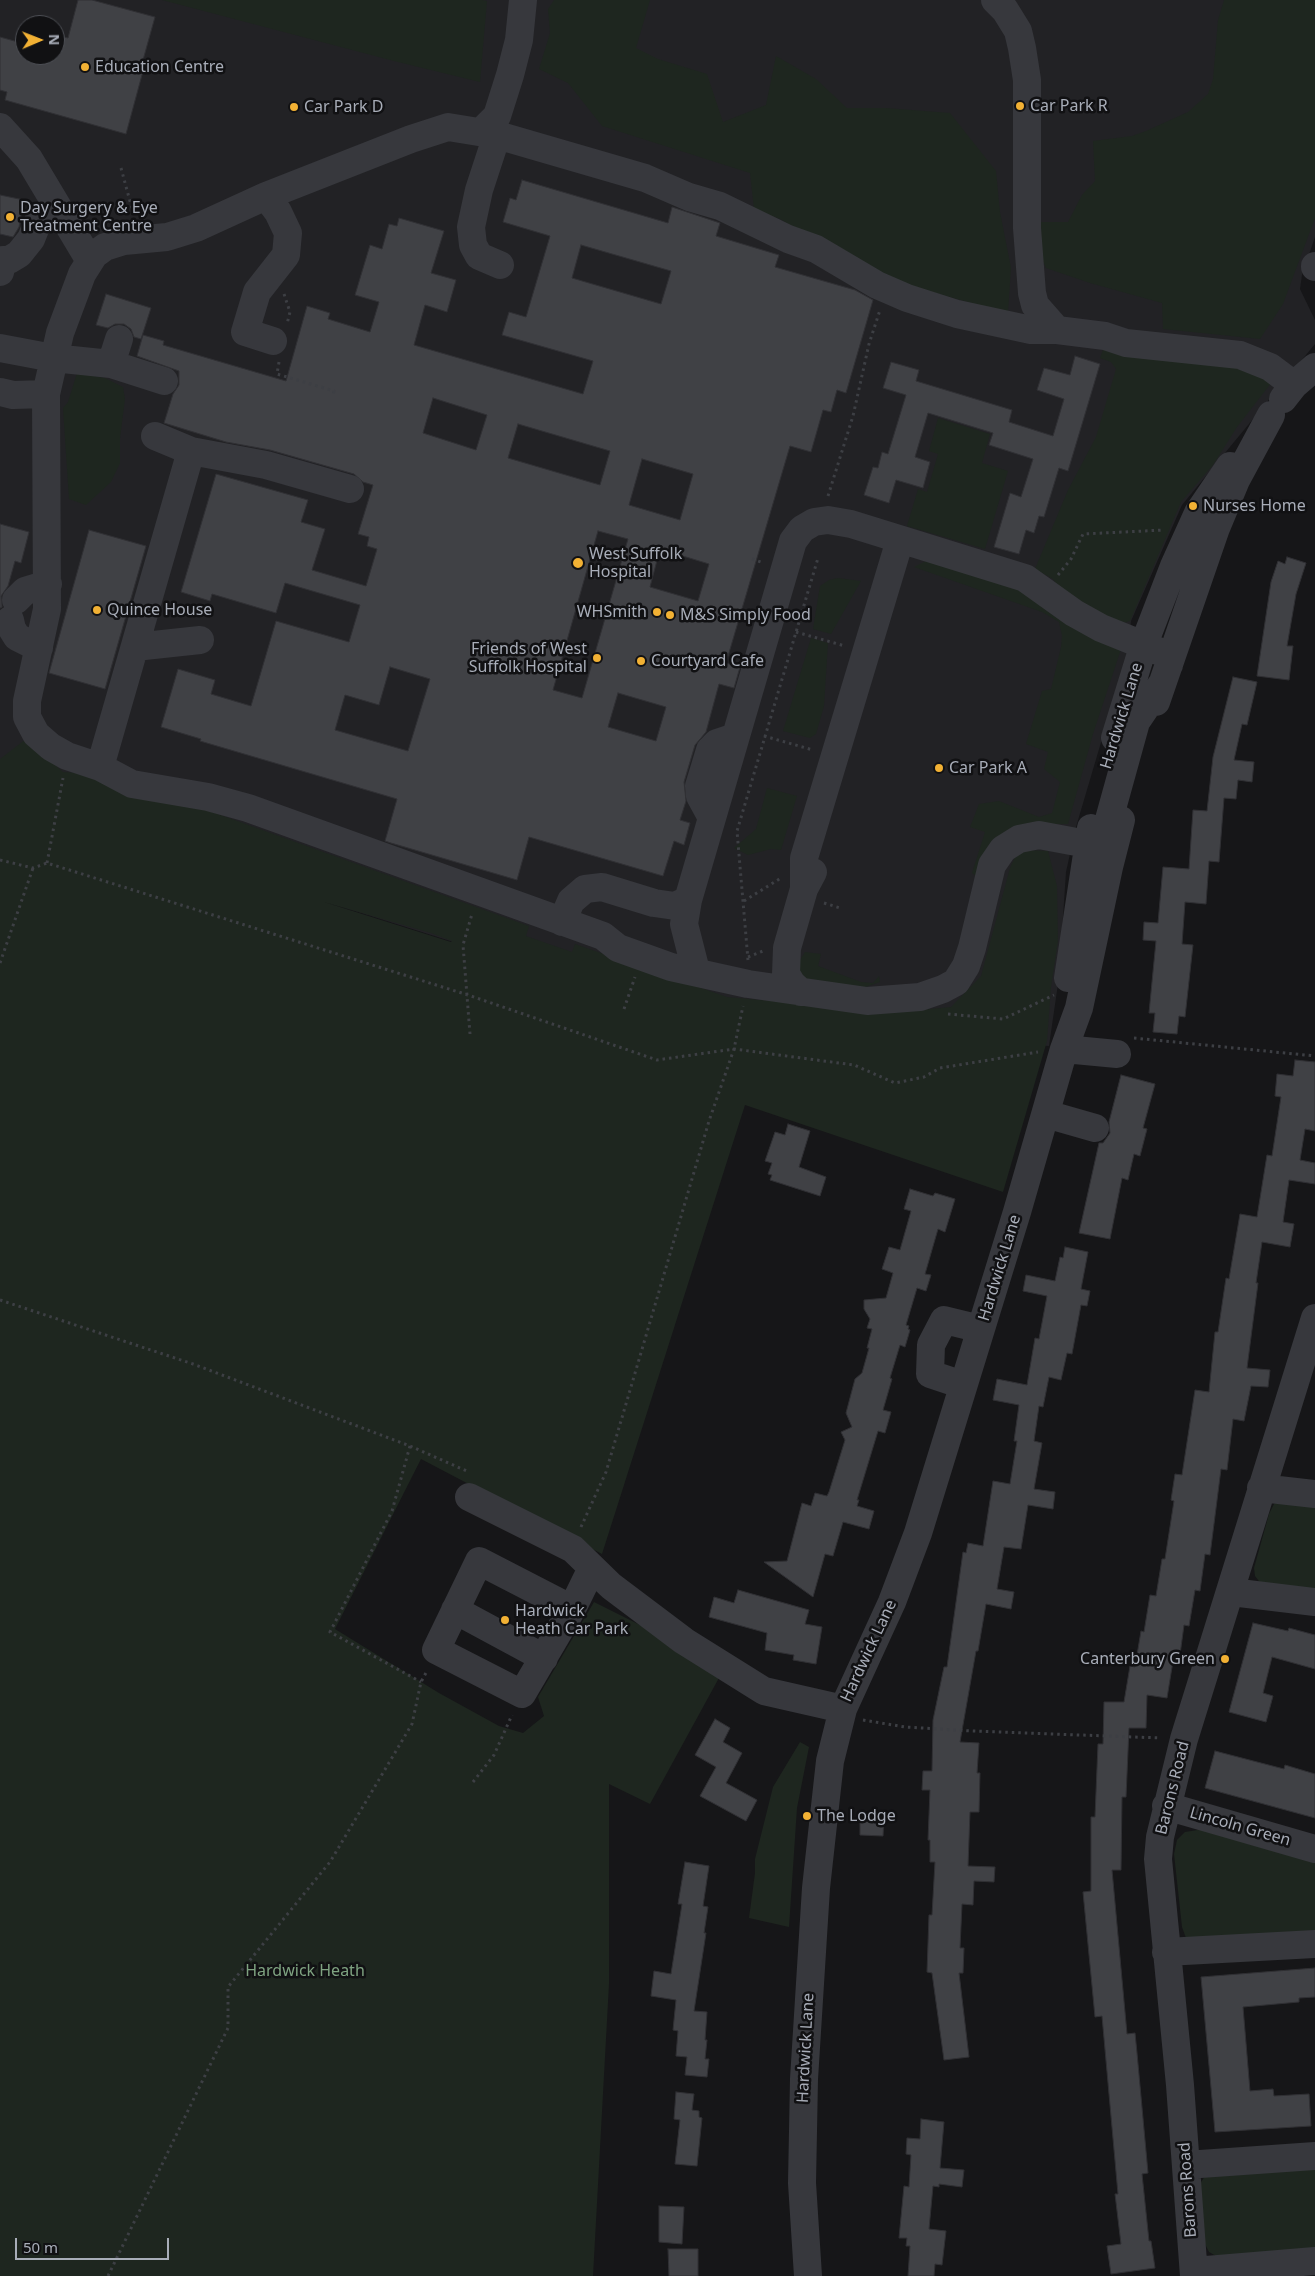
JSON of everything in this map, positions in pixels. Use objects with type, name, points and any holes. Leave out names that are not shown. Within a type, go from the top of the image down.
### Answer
[{"type":"street","points":[[500,265],[479,256],[473,245],[471,227],[489,133],[497,116],[519,40],[523,0]]},
{"type":"street","points":[[995,0],[1005,10],[1018,31],[1027,80],[1028,228],[1032,293],[1035,305],[1056,330]]},
{"type":"street","points":[[0,127],[29,159],[90,261]]},
{"type":"street","points":[[696,971],[684,924],[688,900],[793,541],[802,529],[814,522],[828,520],[851,524],[1025,578],[1074,613],[1101,628],[1136,641],[1163,653],[1167,657],[1165,675],[1136,722],[1105,834],[1098,842],[1078,843],[1058,837],[1039,835],[1019,839],[1003,850],[992,865],[966,966],[956,982],[943,990],[920,997],[867,1001],[748,984],[671,967],[618,948],[603,936],[232,803],[132,784],[100,767],[67,756],[51,747],[36,734],[27,717],[27,701],[44,629],[48,584],[46,394],[53,358],[75,292],[90,261],[105,247],[124,241],[167,238],[196,228],[266,196],[402,142],[448,127],[489,133],[645,178],[689,197],[720,206],[788,239],[816,249],[887,289],[907,298],[957,314],[1031,330],[1056,330],[1105,336],[1126,343],[1240,355],[1270,367],[1294,385]]},
{"type":"street","points":[[266,196],[278,212],[288,233],[286,255],[257,292],[245,332],[273,340]]},
{"type":"street","points":[[0,272],[3,260],[9,260],[19,254],[31,239],[39,219],[56,206]]},
{"type":"street","points":[[1012,325],[1032,293]]},
{"type":"street","points":[[0,348],[53,358],[115,351],[164,380]]},
{"type":"street","name":"Hardwick Lane","points":[[808,2276],[802,2183],[805,2060],[815,1906],[830,1761],[918,1532],[1046,1114],[1051,1050],[1066,992],[1074,935],[1078,843],[1106,766],[1136,641],[1157,612],[1174,566],[1198,512],[1228,468],[1294,385],[1315,367]]},
{"type":"street","points":[[0,392],[13,395],[46,394]]},
{"type":"street","name":"Hardwick Lane","points":[[1051,1050],[1079,1008],[1109,867],[1136,764],[1165,675],[1216,528],[1236,480],[1271,415]]},
{"type":"street","points":[[155,436],[191,451],[266,465],[350,489]]},
{"type":"street","points":[[100,767],[191,451]]},
{"type":"street","points":[[887,624],[906,542]]},
{"type":"street","points":[[802,992],[792,984],[786,974],[787,948],[795,882],[906,542]]},
{"type":"street","points":[[39,648],[17,637],[12,629],[13,610],[25,591],[48,584]]},
{"type":"street","points":[[135,647],[200,640]]},
{"type":"street","points":[[862,719],[874,670]]},
{"type":"street","points":[[795,882],[823,856],[826,830],[846,764]]},
{"type":"street","points":[[562,922],[572,901],[585,889],[602,887],[654,903],[675,906],[688,900]]},
{"type":"street","points":[[1051,1050],[1122,1046]]},
{"type":"street","points":[[1046,1114],[1095,1128]]},
{"type":"street","name":"Barons Road","points":[[1194,2273],[1180,2085],[1158,1859],[1166,1806],[1184,1739],[1315,1318]]},
{"type":"street","points":[[964,1385],[930,1374],[931,1344],[944,1320],[980,1329]]},
{"type":"street","points":[[469,1485],[573,1549],[611,1586],[684,1642],[764,1691],[849,1714]]},
{"type":"street","points":[[1261,1488],[1315,1494]]},
{"type":"street","points":[[572,1609],[479,1561],[436,1650],[522,1694],[572,1609],[592,1568]]},
{"type":"street","points":[[1231,1592],[1315,1602]]},
{"type":"street","points":[[455,1610],[544,1658]]},
{"type":"street","name":"Lincoln Green","points":[[1166,1806],[1315,1849]]},
{"type":"street","points":[[1166,1952],[1315,1944]]},
{"type":"street","points":[[1186,2166],[1315,2156]]},
{"type":"street","points":[[1194,2273],[1315,2261]]},
{"type":"path","points":[[121,168],[141,240]]},
{"type":"path","points":[[827,498],[853,416],[869,344],[887,289]]},
{"type":"path","points":[[572,1525],[580,1530],[606,1472],[709,1121],[734,1050],[748,984],[749,969],[737,831],[818,558]]},
{"type":"path","points":[[752,560],[760,562]]},
{"type":"path","points":[[801,633],[849,647]]},
{"type":"path","points":[[778,740],[816,751]]},
{"type":"path","points":[[47,863],[65,770]]},
{"type":"path","points":[[0,860],[33,868],[47,863],[468,995],[657,1060],[734,1050],[854,1065],[895,1084],[924,1077],[940,1068],[1051,1050]]},
{"type":"path","points":[[0,963],[33,868]]},
{"type":"path","points":[[744,902],[795,882]]},
{"type":"path","points":[[470,1034],[463,945],[479,892]]},
{"type":"path","points":[[942,1014],[1003,1019],[1058,993],[1066,992]]},
{"type":"path","points":[[1122,1046],[1315,1056]]},
{"type":"path","points":[[0,1300],[193,1364],[410,1446],[469,1485]]},
{"type":"path","points":[[410,1446],[392,1511],[330,1632],[421,1682]]},
{"type":"path","points":[[108,2276],[228,2028],[228,1987],[330,1862],[412,1724],[421,1682],[427,1671]]},
{"type":"path","points":[[473,1782],[494,1754],[512,1714]]},
{"type":"path","points":[[849,1714],[905,1727],[962,1731],[1184,1739]]},
{"type":"shaded area","name":"West Suffolk Hospital","points":[[0,0],[1315,0],[1315,237],[1302,275],[1300,289],[1315,320],[1315,344],[1182,505],[1131,621],[1128,651],[1076,827],[1066,872],[1059,977],[1049,1046],[824,1032],[463,945],[0,799]]},
{"type":"green space","points":[[162,0],[487,1],[480,82],[394,61]]},
{"type":"green space","points":[[554,0],[650,0],[636,48],[658,59],[707,74],[723,122],[766,105],[776,56],[816,79],[847,108],[886,108],[950,113],[996,171],[1000,212],[1011,268],[1008,313],[902,284],[864,267],[780,219],[754,209],[750,173],[602,126],[568,83],[539,69],[550,33],[548,9]]},
{"type":"green space","points":[[1224,0],[1315,0],[1315,218],[1283,304],[1260,339],[1163,329],[1162,303],[1090,283],[1046,268],[1039,252],[1039,222],[1068,222],[1082,195],[1095,181],[1093,141],[1132,136],[1146,131],[1188,112],[1208,94],[1213,79],[1218,20]]},
{"type":"green space","points":[[1104,347],[1229,360],[1272,382],[1237,427],[1213,465],[1181,502],[1130,621],[1120,624],[1063,594],[1053,579],[1035,569],[1068,490],[1096,437],[1116,369],[1111,362],[1100,358]]},
{"type":"green space","points":[[77,373],[105,378],[123,387],[125,399],[120,438],[120,463],[111,482],[86,505],[69,499],[63,408],[68,402]]},
{"type":"green space","points":[[938,418],[990,434],[982,463],[1008,471],[985,549],[907,526],[918,489],[927,492],[938,454],[929,451]]},
{"type":"green space","points":[[930,559],[1021,590],[1122,646],[1093,734],[1068,824],[1044,824],[978,878],[972,873],[985,832],[970,827],[979,804],[999,801],[1039,817],[1052,813],[1060,782],[1044,769],[1048,752],[1026,744],[1042,691],[1051,689],[1062,636],[1059,622],[1042,612],[914,567]]},
{"type":"green space","points":[[838,578],[861,581],[831,634],[813,629],[820,586],[829,580]]},
{"type":"green space","points":[[811,638],[828,643],[824,706],[816,734],[810,738],[783,731]]},
{"type":"green space","name":"Hardwick Heath","points":[[26,739],[63,772],[94,774],[204,809],[529,926],[526,936],[572,952],[575,944],[727,997],[850,1008],[919,1010],[951,1007],[981,976],[1010,868],[1016,855],[1026,850],[1048,851],[1057,886],[1058,941],[1051,987],[1047,1041],[1003,1192],[745,1105],[602,1554],[421,1459],[335,1629],[439,1693],[499,1726],[523,1733],[544,1716],[538,1697],[594,1602],[648,1629],[720,1676],[650,1804],[609,1784],[609,1984],[593,2276],[0,2276],[0,759]],"holes":[[[324,902],[431,933],[452,941]]]},
{"type":"green space","points":[[767,788],[797,796],[781,850],[771,849],[748,855],[734,848],[756,829]]},
{"type":"green space","points":[[805,952],[821,954],[818,966],[861,982],[873,983],[879,976],[880,982],[860,989],[800,980],[800,960]]},
{"type":"green space","points":[[1286,1500],[1315,1501],[1315,1594],[1262,1585],[1255,1576],[1254,1568],[1269,1514],[1274,1504]]},
{"type":"green space","points":[[800,1742],[809,1747],[797,1808],[789,1927],[749,1918],[755,1859],[773,1787]]},
{"type":"green space","points":[[1210,1828],[1315,1858],[1315,1934],[1186,1938],[1182,1927],[1174,1854],[1177,1840],[1185,1832]]},
{"type":"green space","points":[[1315,2164],[1315,2254],[1218,2257],[1209,2252],[1204,2242],[1198,2187],[1205,2176]]},
{"type":"building","name":"Education Centre","points":[[78,0],[92,0],[155,17],[143,60],[146,60],[126,134],[5,100],[7,92],[0,90],[0,37],[15,41],[15,65],[65,65],[65,37],[68,38]]},
{"type":"building","points":[[522,180],[668,223],[672,207],[720,223],[716,236],[779,255],[775,267],[855,290],[873,300],[846,393],[837,390],[831,412],[823,410],[811,452],[790,446],[726,663],[740,667],[734,688],[719,684],[706,732],[695,745],[684,782],[686,801],[680,820],[690,823],[684,845],[674,841],[663,876],[529,837],[517,880],[391,843],[385,841],[397,799],[200,741],[201,739],[161,727],[178,669],[215,680],[211,694],[251,706],[276,621],[349,642],[360,605],[285,583],[276,613],[212,594],[210,601],[181,592],[216,474],[308,500],[301,522],[325,529],[312,570],[366,586],[377,549],[367,546],[369,537],[358,534],[373,485],[363,482],[354,474],[270,450],[226,442],[164,423],[173,394],[179,385],[179,371],[137,356],[143,335],[164,341],[163,345],[286,381],[307,306],[330,313],[328,319],[370,332],[379,302],[355,295],[370,245],[382,249],[389,224],[397,226],[399,218],[444,231],[431,273],[456,280],[447,312],[425,305],[414,345],[583,394],[593,361],[502,335],[509,312],[526,317],[550,236],[503,222],[510,198],[516,200]],"holes":[[[581,245],[671,271],[661,304],[572,278]],[[433,398],[487,415],[476,450],[423,433]],[[518,424],[610,451],[600,485],[508,458]],[[642,459],[693,474],[680,520],[629,505]],[[598,531],[628,539],[582,698],[553,690]],[[660,549],[709,564],[698,601],[650,587]],[[390,667],[430,679],[408,751],[335,730],[345,695],[379,705]],[[618,693],[666,707],[656,741],[608,727]]]},
{"type":"building","name":"Day Surgery & Eye Treatment Centre","points":[[0,195],[24,200],[19,227],[13,237],[0,234]]},
{"type":"building","points":[[106,294],[151,308],[141,339],[134,337],[131,329],[124,324],[115,324],[108,328],[96,325]]},
{"type":"building","points":[[1075,356],[1100,364],[1068,471],[1059,468],[1044,517],[1039,516],[1034,533],[1026,530],[1019,554],[994,547],[1010,493],[1021,497],[1033,459],[989,445],[993,433],[928,413],[915,457],[930,462],[923,488],[896,480],[889,503],[864,495],[873,467],[878,468],[882,452],[888,454],[906,395],[883,388],[891,362],[919,370],[916,381],[1012,410],[1009,422],[1053,436],[1064,399],[1037,390],[1044,368],[1070,375]]},
{"type":"building","points":[[0,524],[29,532],[21,563],[15,561],[8,586],[1,596],[2,607],[0,608]]},
{"type":"building","name":"Quince House","points":[[89,530],[146,546],[105,689],[49,673]]},
{"type":"building","points":[[1287,557],[1306,563],[1296,594],[1287,646],[1293,646],[1289,680],[1257,676],[1271,582],[1278,561],[1285,564]]},
{"type":"building","points":[[1233,677],[1257,682],[1247,725],[1242,724],[1234,760],[1254,762],[1252,782],[1238,780],[1236,799],[1224,798],[1219,862],[1209,861],[1206,904],[1185,902],[1182,944],[1193,945],[1185,1017],[1179,1016],[1177,1034],[1153,1032],[1155,1013],[1149,1013],[1156,941],[1143,940],[1144,922],[1158,923],[1163,867],[1189,869],[1193,810],[1207,811],[1213,757]]},
{"type":"building","points":[[1295,1060],[1315,1062],[1315,1131],[1305,1129],[1300,1160],[1315,1163],[1315,1184],[1289,1180],[1283,1222],[1294,1224],[1290,1247],[1262,1242],[1247,1368],[1270,1370],[1268,1387],[1251,1386],[1244,1421],[1233,1419],[1227,1470],[1221,1469],[1210,1555],[1205,1554],[1200,1591],[1195,1590],[1189,1626],[1184,1625],[1179,1662],[1173,1661],[1167,1698],[1147,1695],[1146,1728],[1129,1728],[1126,1797],[1122,1797],[1121,1870],[1112,1870],[1127,2034],[1135,2033],[1148,2173],[1142,2174],[1149,2241],[1151,2241],[1155,2268],[1111,2274],[1107,2246],[1121,2244],[1115,2194],[1118,2194],[1102,2016],[1095,2017],[1083,1892],[1091,1891],[1091,1817],[1095,1817],[1098,1744],[1103,1744],[1104,1702],[1124,1702],[1130,1666],[1135,1667],[1141,1631],[1144,1632],[1150,1595],[1156,1596],[1162,1559],[1165,1559],[1174,1501],[1171,1500],[1175,1474],[1182,1475],[1195,1390],[1209,1392],[1215,1332],[1218,1332],[1226,1278],[1229,1279],[1240,1214],[1257,1217],[1267,1155],[1272,1156],[1281,1097],[1275,1096],[1277,1074],[1293,1076]]},
{"type":"building","points":[[1121,1075],[1155,1084],[1143,1128],[1147,1129],[1140,1156],[1134,1154],[1128,1180],[1122,1178],[1110,1239],[1079,1233],[1099,1143],[1103,1143],[1110,1133],[1109,1122]]},
{"type":"building","points":[[788,1124],[810,1131],[799,1167],[826,1177],[820,1196],[770,1180],[772,1175],[768,1174],[772,1163],[765,1161],[775,1132],[785,1135]]},
{"type":"building","points":[[910,1189],[933,1196],[935,1193],[955,1199],[945,1232],[938,1229],[925,1274],[931,1275],[926,1291],[917,1288],[906,1325],[909,1326],[908,1329],[910,1330],[905,1347],[900,1345],[883,1410],[891,1412],[885,1433],[878,1431],[857,1500],[859,1500],[857,1506],[874,1511],[869,1529],[843,1522],[833,1556],[825,1554],[813,1597],[764,1562],[787,1561],[802,1503],[811,1506],[815,1493],[827,1496],[829,1492],[845,1440],[841,1432],[852,1427],[846,1413],[855,1379],[862,1373],[869,1348],[867,1348],[872,1329],[867,1328],[870,1319],[864,1309],[864,1300],[886,1298],[893,1273],[882,1269],[889,1247],[900,1250],[911,1211],[904,1209]]},
{"type":"building","points":[[1065,1247],[1088,1252],[1081,1289],[1090,1291],[1087,1306],[1081,1305],[1072,1354],[1067,1353],[1061,1380],[1049,1377],[1043,1407],[1039,1406],[1034,1441],[1042,1443],[1034,1489],[1055,1492],[1053,1509],[1028,1505],[1021,1549],[1004,1547],[997,1589],[1014,1592],[1011,1609],[986,1604],[978,1651],[976,1651],[960,1742],[979,1743],[977,1773],[980,1773],[979,1812],[970,1812],[968,1866],[995,1867],[994,1882],[974,1881],[973,1905],[962,1904],[960,1948],[964,1948],[963,1973],[959,1973],[969,2057],[944,2060],[932,1973],[927,1972],[929,1915],[932,1915],[935,1862],[930,1862],[930,1840],[928,1840],[930,1790],[922,1790],[923,1771],[932,1771],[933,1720],[944,1667],[947,1667],[963,1552],[966,1553],[968,1543],[983,1546],[993,1481],[1010,1484],[1017,1441],[1014,1441],[1019,1405],[993,1400],[997,1379],[1027,1385],[1035,1338],[1039,1339],[1047,1296],[1023,1291],[1026,1275],[1055,1281],[1060,1257],[1063,1258]]},
{"type":"building","points":[[738,1590],[809,1610],[805,1624],[822,1627],[816,1664],[793,1660],[794,1655],[765,1650],[767,1633],[709,1617],[714,1597],[734,1603]]},
{"type":"building","points":[[1253,1623],[1288,1631],[1289,1628],[1315,1635],[1315,1669],[1272,1657],[1263,1693],[1273,1696],[1266,1722],[1229,1712]]},
{"type":"building","points":[[715,1719],[730,1728],[723,1742],[742,1753],[726,1783],[757,1800],[746,1821],[700,1796],[716,1767],[695,1755]]},
{"type":"building","points":[[1215,1751],[1284,1769],[1285,1765],[1315,1774],[1315,1818],[1205,1788]]},
{"type":"building","points":[[860,1817],[884,1817],[883,1836],[860,1835]]},
{"type":"building","points":[[685,1862],[709,1866],[703,1906],[708,1907],[704,1933],[706,1933],[694,2011],[707,2012],[705,2059],[709,2059],[707,2077],[685,2075],[687,2057],[676,2056],[678,2031],[673,2030],[676,2000],[651,1996],[654,1971],[671,1974],[682,1904],[678,1904]]},
{"type":"building","points":[[1315,1968],[1315,1997],[1299,1998],[1299,2002],[1243,2007],[1250,2091],[1273,2089],[1274,2096],[1309,2094],[1311,2126],[1215,2132],[1201,1977]]},
{"type":"building","points":[[676,2092],[694,2094],[692,2110],[699,2111],[699,2117],[702,2118],[697,2166],[675,2164],[680,2120],[674,2119]]},
{"type":"building","points":[[921,2119],[944,2122],[940,2168],[964,2170],[962,2187],[939,2184],[939,2187],[933,2186],[929,2229],[946,2231],[942,2265],[935,2264],[934,2276],[908,2276],[910,2246],[906,2246],[907,2238],[899,2238],[904,2186],[909,2187],[911,2155],[906,2154],[907,2138],[920,2139]]},
{"type":"building","points":[[659,2206],[684,2207],[682,2244],[659,2242]]},
{"type":"building","points":[[668,2249],[698,2249],[698,2276],[669,2276]]},
{"type":"place","name":"Education Centre","points":[[85,67]]},
{"type":"place","name":"Car Park R","points":[[1020,106]]},
{"type":"place","name":"Car Park D","points":[[294,107]]},
{"type":"place","name":"Day Surgery & Eye Treatment Centre","points":[[10,217]]},
{"type":"place","name":"Nurses Home","points":[[1193,506]]},
{"type":"place","name":"West Suffolk Hospital","points":[[578,563]]},
{"type":"place","name":"Quince House","points":[[97,610]]},
{"type":"place","name":"WHSmith","points":[[657,612]]},
{"type":"place","name":"M&S Simply Food","points":[[670,615]]},
{"type":"place","name":"Friends of West Suffolk Hospital","points":[[597,658]]},
{"type":"place","name":"Courtyard Cafe","points":[[641,661]]},
{"type":"place","name":"Car Park A","points":[[939,768]]},
{"type":"place","name":"Hardwick Heath Car Park","points":[[505,1620]]},
{"type":"place","name":"Canterbury Green","points":[[1225,1659]]},
{"type":"place","name":"The Lodge","points":[[807,1816]]}]
